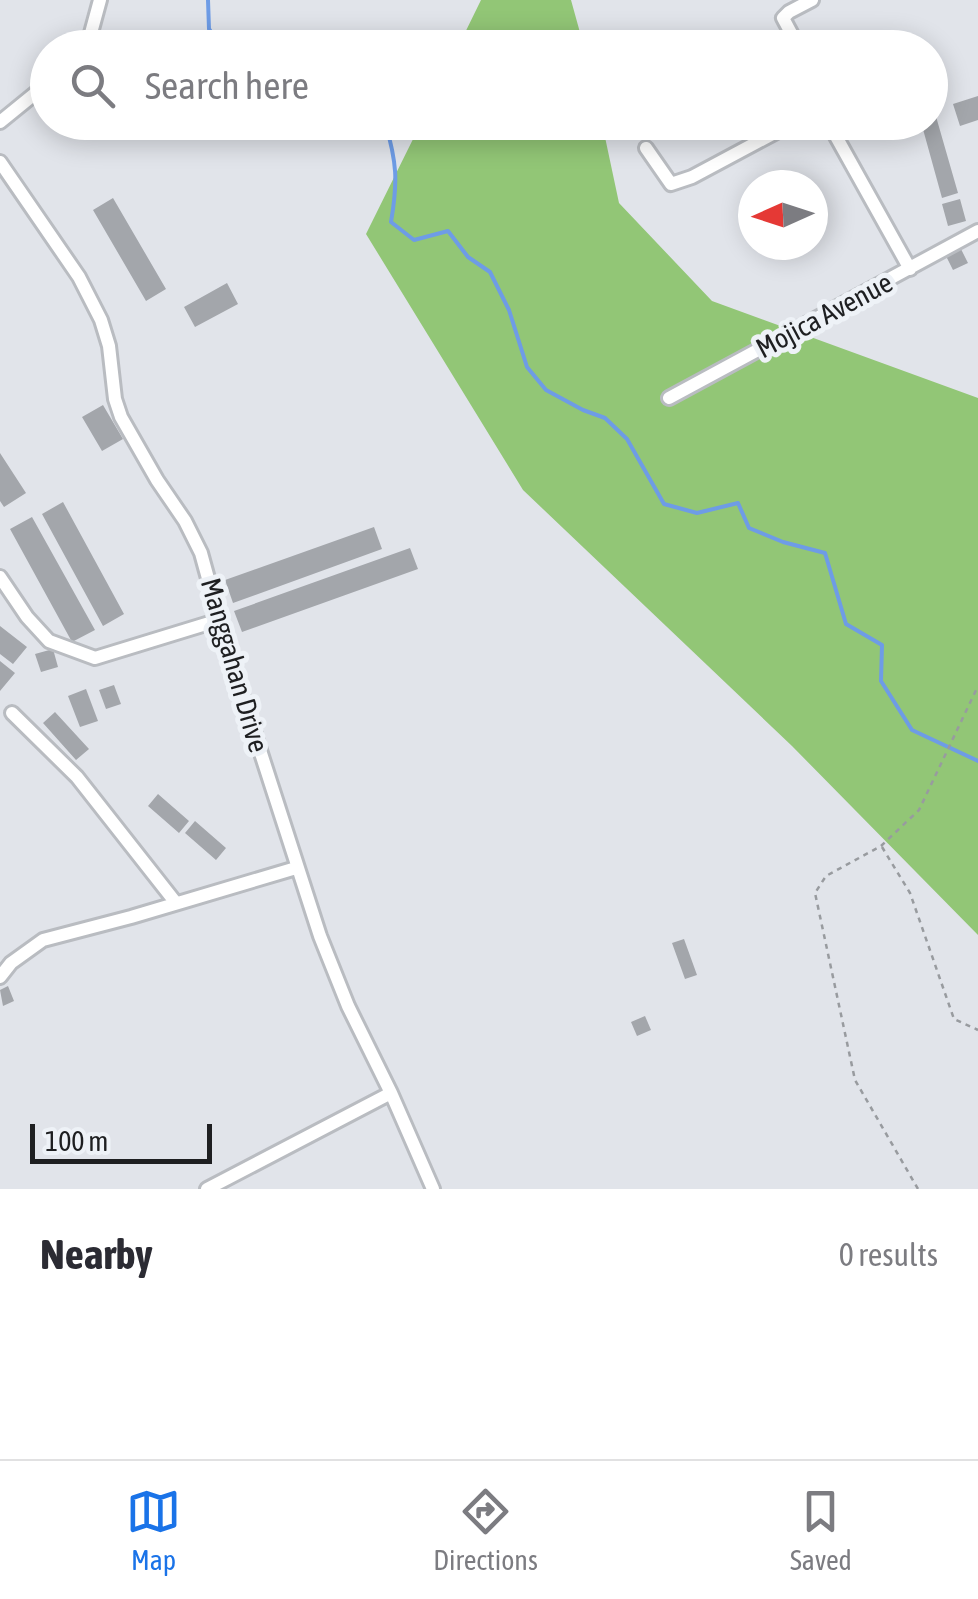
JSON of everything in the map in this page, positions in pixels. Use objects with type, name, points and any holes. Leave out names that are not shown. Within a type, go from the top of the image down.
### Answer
[{"type":"street","points":[[92,30],[100,0]]},
{"type":"street","points":[[789,30],[783,18],[812,0]]},
{"type":"street","points":[[0,122],[30,98]]},
{"type":"street","points":[[646,148],[671,184],[762,140]]},
{"type":"street","points":[[838,140],[910,269]]},
{"type":"street","name":"Manggahan Drive","points":[[0,162],[79,278],[101,320],[121,417],[194,536],[320,936],[348,1006],[434,1189]]},
{"type":"street","name":"Mojica Avenue","points":[[669,398],[978,232]]},
{"type":"street","points":[[0,577],[26,617],[49,641],[95,658],[219,620]]},
{"type":"street","points":[[12,713],[77,776],[176,903]]},
{"type":"street","points":[[0,978],[11,963],[43,940],[296,868]]},
{"type":"street","points":[[207,1189],[391,1093]]},
{"type":"path","points":[[918,1189],[855,1080],[815,893],[826,876],[881,846],[919,810],[978,686]]},
{"type":"path","points":[[881,846],[910,893],[954,1018],[978,1030]]},
{"type":"green space","points":[[481,0],[571,0],[579,30],[466,30]]},
{"type":"green space","points":[[413,140],[606,140],[619,203],[712,301],[978,398],[978,935],[792,746],[523,490],[366,234]]},
{"type":"building","points":[[978,96],[978,120],[960,126],[953,104]]},
{"type":"building","points":[[926,140],[943,140],[958,193],[942,198]]},
{"type":"building","points":[[113,198],[166,289],[146,301],[93,210]]},
{"type":"building","points":[[960,199],[966,221],[948,226],[942,204]]},
{"type":"building","points":[[961,249],[968,263],[953,270],[946,256]]},
{"type":"building","points":[[227,283],[238,304],[195,327],[184,307]]},
{"type":"building","points":[[103,405],[123,439],[102,451],[82,417]]},
{"type":"building","points":[[0,453],[26,493],[4,507],[0,501]]},
{"type":"building","points":[[63,502],[124,614],[103,626],[42,514]]},
{"type":"building","points":[[32,517],[95,630],[72,642],[10,529]]},
{"type":"building","points":[[374,527],[382,549],[233,603],[225,580]]},
{"type":"building","points":[[410,548],[418,569],[242,632],[234,611]]},
{"type":"building","points":[[0,626],[27,647],[13,664],[0,654]]},
{"type":"building","points":[[53,649],[58,667],[41,672],[35,654]]},
{"type":"building","points":[[0,661],[15,673],[0,691]]},
{"type":"building","points":[[114,685],[121,704],[106,709],[99,690]]},
{"type":"building","points":[[86,689],[98,721],[80,727],[68,696]]},
{"type":"building","points":[[55,712],[89,749],[76,760],[43,723]]},
{"type":"building","points":[[158,794],[189,821],[179,833],[148,806]]},
{"type":"building","points":[[195,821],[226,848],[216,860],[185,833]]},
{"type":"building","points":[[684,939],[697,975],[685,979],[672,943]]},
{"type":"building","points":[[8,986],[14,1001],[3,1006],[0,990]]},
{"type":"building","points":[[645,1016],[651,1030],[637,1036],[631,1022]]},
{"type":"waterway","points":[[208,0],[210,30]]},
{"type":"waterway","points":[[390,140],[395,172],[391,222],[414,240],[448,231],[468,257],[490,272],[509,310],[527,367],[546,390],[605,418],[627,439],[664,504],[697,513],[738,503],[749,528],[825,553],[846,624],[882,645],[881,681],[912,730],[978,761]]}]
